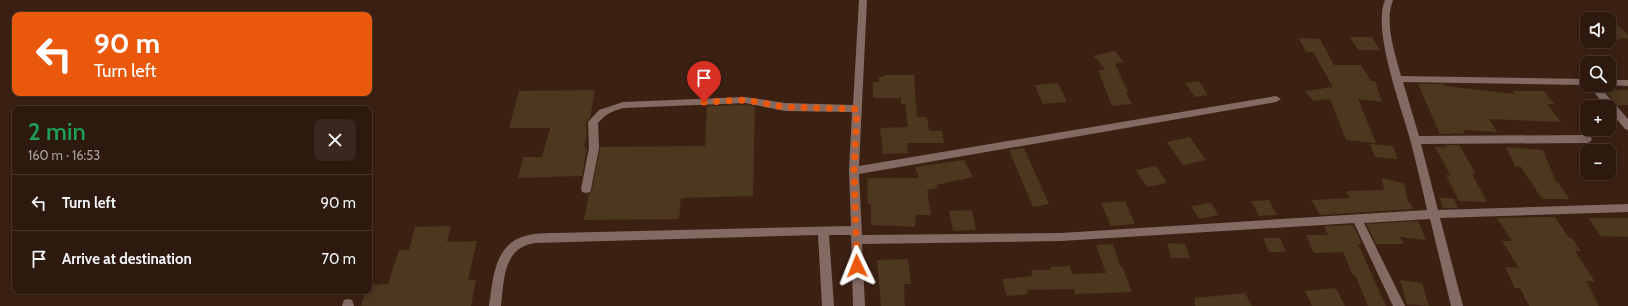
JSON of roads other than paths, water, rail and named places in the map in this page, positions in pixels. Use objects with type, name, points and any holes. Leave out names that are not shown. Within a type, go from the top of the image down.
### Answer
[{"type":"street","points":[[859,306],[854,171],[863,0]]},
{"type":"street","points":[[1389,0],[1386,7],[1385,27],[1392,59],[1415,140],[1457,306]]},
{"type":"street","points":[[1398,79],[1580,82]]},
{"type":"street","points":[[1616,83],[1626,83]]},
{"type":"street","points":[[1599,92],[1628,126]]},
{"type":"street","points":[[854,171],[1276,99]]},
{"type":"street","points":[[586,189],[594,148],[593,122],[600,113],[623,105],[745,100],[785,107],[857,109]]},
{"type":"street","points":[[1415,140],[1587,139]]},
{"type":"street","points":[[494,306],[506,254],[515,245],[531,239],[556,237],[823,231],[856,235],[1061,237],[1434,214],[1628,208]]},
{"type":"street","points":[[1357,219],[1369,241],[1399,306]]},
{"type":"street","points":[[823,231],[828,306]]}]
